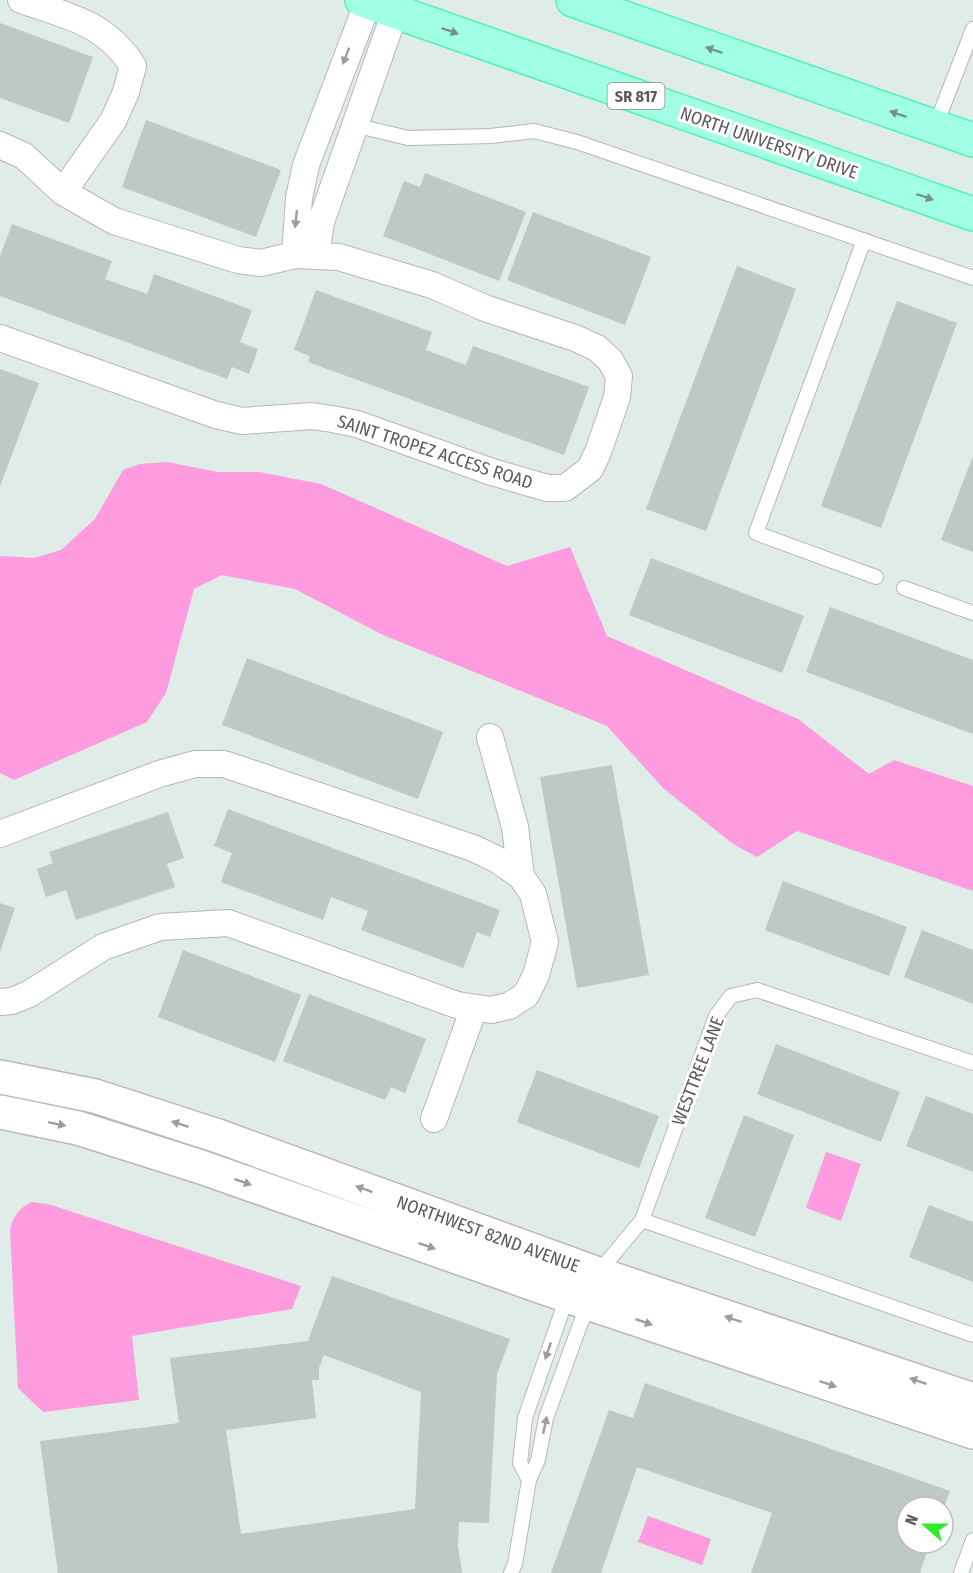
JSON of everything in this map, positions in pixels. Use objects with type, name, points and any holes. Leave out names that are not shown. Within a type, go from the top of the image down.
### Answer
[{"type":"main road","points":[[573,0],[973,140]]},
{"type":"main road","name":"NORTH UNIVERSITY DRIVE","points":[[374,3],[973,214]]},
{"type":"street","points":[[21,0],[89,24],[121,48],[133,66],[126,92],[113,122],[63,192]]},
{"type":"street","points":[[305,255],[295,230],[301,183],[325,116],[374,3]]},
{"type":"street","points":[[305,255],[321,222],[354,125],[374,3]]},
{"type":"street","points":[[325,116],[354,125]]},
{"type":"street","name":"SAINT TROPEZ ACCESS ROAD","points":[[0,146],[24,156],[63,192],[114,221],[238,260],[261,263],[305,255],[339,257],[432,285],[485,308],[575,338],[597,348],[610,360],[619,376],[617,397],[590,469],[565,488],[547,488],[492,472],[357,424],[332,418],[312,416],[242,421],[216,415],[0,338]]},
{"type":"street","points":[[490,737],[515,827],[521,876]]},
{"type":"street","points":[[0,834],[159,774],[195,764],[224,764],[473,848],[496,859],[521,876],[533,894],[545,942],[536,975],[526,995],[509,1006],[491,1010],[457,1005],[228,923],[160,927],[103,947],[29,994],[12,1001],[0,1002]]},
{"type":"street","points":[[434,1119],[474,1008]]},
{"type":"street","name":"NORTHWEST 82ND AVENUE","points":[[0,1077],[106,1099],[218,1137],[583,1285],[973,1432]]},
{"type":"street","name":"NORTHWEST 82ND AVENUE","points":[[0,1112],[78,1128],[583,1285],[973,1400]]},
{"type":"lane","points":[[935,127],[973,29]]},
{"type":"lane","points":[[354,125],[408,138],[491,136],[534,131],[578,141],[973,278]]},
{"type":"lane","points":[[864,240],[756,533],[876,577]]},
{"type":"lane","points":[[904,588],[973,613]]},
{"type":"lane","name":"WESTTREE LANE","points":[[583,1285],[642,1220],[716,1016],[731,996],[757,990],[973,1063]]},
{"type":"lane","points":[[642,1220],[973,1335]]},
{"type":"lane","points":[[529,1480],[520,1463],[525,1418],[583,1285]]},
{"type":"lane","points":[[511,1573],[515,1564],[529,1480],[538,1460],[546,1418],[583,1285]]},
{"type":"lane","points":[[962,1573],[973,1540]]},
{"type":"shaded area","points":[[167,462],[218,472],[259,472],[321,484],[507,566],[570,547],[607,636],[798,719],[869,774],[894,760],[973,786],[973,891],[797,831],[757,857],[733,844],[663,788],[607,726],[383,635],[295,589],[222,575],[194,589],[166,693],[147,722],[14,780],[0,773],[0,556],[34,558],[61,550],[95,519],[123,470],[140,464]]},
{"type":"shaded area","points":[[826,1152],[861,1164],[841,1221],[806,1208]]},
{"type":"shaded area","points":[[32,1202],[48,1204],[301,1286],[292,1309],[132,1336],[139,1400],[43,1412],[18,1388],[10,1230],[17,1213]]},
{"type":"shaded area","points":[[648,1516],[711,1539],[702,1565],[638,1542]]},
{"type":"building","points":[[0,23],[93,57],[69,123],[0,98]]},
{"type":"building","points":[[146,120],[281,170],[256,237],[122,187]]},
{"type":"building","points":[[425,173],[526,212],[499,281],[383,236],[404,181],[420,187]]},
{"type":"building","points":[[533,212],[651,257],[625,325],[507,280]]},
{"type":"building","points":[[12,224],[112,261],[105,279],[147,294],[154,274],[252,310],[240,342],[258,349],[249,374],[232,367],[227,379],[0,296],[0,256]]},
{"type":"building","points":[[737,266],[796,289],[706,531],[646,509]]},
{"type":"building","points":[[316,290],[432,332],[426,350],[466,365],[473,346],[589,387],[564,455],[308,362],[310,356],[294,350]]},
{"type":"building","points":[[897,301],[957,323],[881,528],[821,506]]},
{"type":"building","points":[[0,369],[39,383],[0,486]]},
{"type":"building","points":[[973,456],[973,552],[941,540]]},
{"type":"building","points":[[651,558],[804,616],[782,673],[629,615]]},
{"type":"building","points":[[830,607],[973,660],[973,734],[806,672]]},
{"type":"building","points":[[247,658],[443,732],[418,799],[222,725]]},
{"type":"building","points":[[612,765],[649,975],[577,988],[540,777]]},
{"type":"building","points":[[228,809],[500,910],[490,937],[477,932],[463,968],[361,930],[368,911],[331,897],[323,920],[221,882],[232,853],[214,846]]},
{"type":"building","points":[[168,812],[184,858],[167,864],[175,887],[76,920],[66,890],[46,897],[37,869],[53,863],[49,852]]},
{"type":"building","points":[[783,881],[907,927],[889,976],[765,930]]},
{"type":"building","points":[[0,903],[15,908],[0,952]]},
{"type":"building","points":[[922,930],[973,950],[973,1004],[904,977]]},
{"type":"building","points":[[183,950],[301,995],[275,1062],[158,1017]]},
{"type":"building","points":[[309,994],[426,1039],[405,1093],[391,1087],[385,1100],[283,1061]]},
{"type":"building","points":[[776,1044],[900,1092],[881,1142],[757,1094]]},
{"type":"building","points":[[537,1070],[659,1116],[639,1168],[517,1122]]},
{"type":"building","points":[[926,1096],[973,1114],[973,1172],[906,1146]]},
{"type":"building","points":[[744,1115],[794,1135],[755,1237],[705,1218]]},
{"type":"building","points":[[929,1205],[973,1222],[973,1282],[909,1257]]},
{"type":"building","points":[[332,1276],[510,1339],[497,1374],[489,1523],[459,1522],[458,1546],[462,1573],[58,1573],[40,1441],[179,1423],[170,1358],[308,1341]],"holes":[[[324,1355],[421,1392],[415,1509],[241,1534],[226,1430],[316,1418],[312,1380],[319,1380],[319,1368]]]},
{"type":"building","points":[[645,1383],[950,1491],[948,1495],[895,1495],[895,1555],[926,1555],[920,1573],[751,1573],[772,1513],[637,1467],[601,1573],[551,1573],[609,1410],[633,1418]]}]
